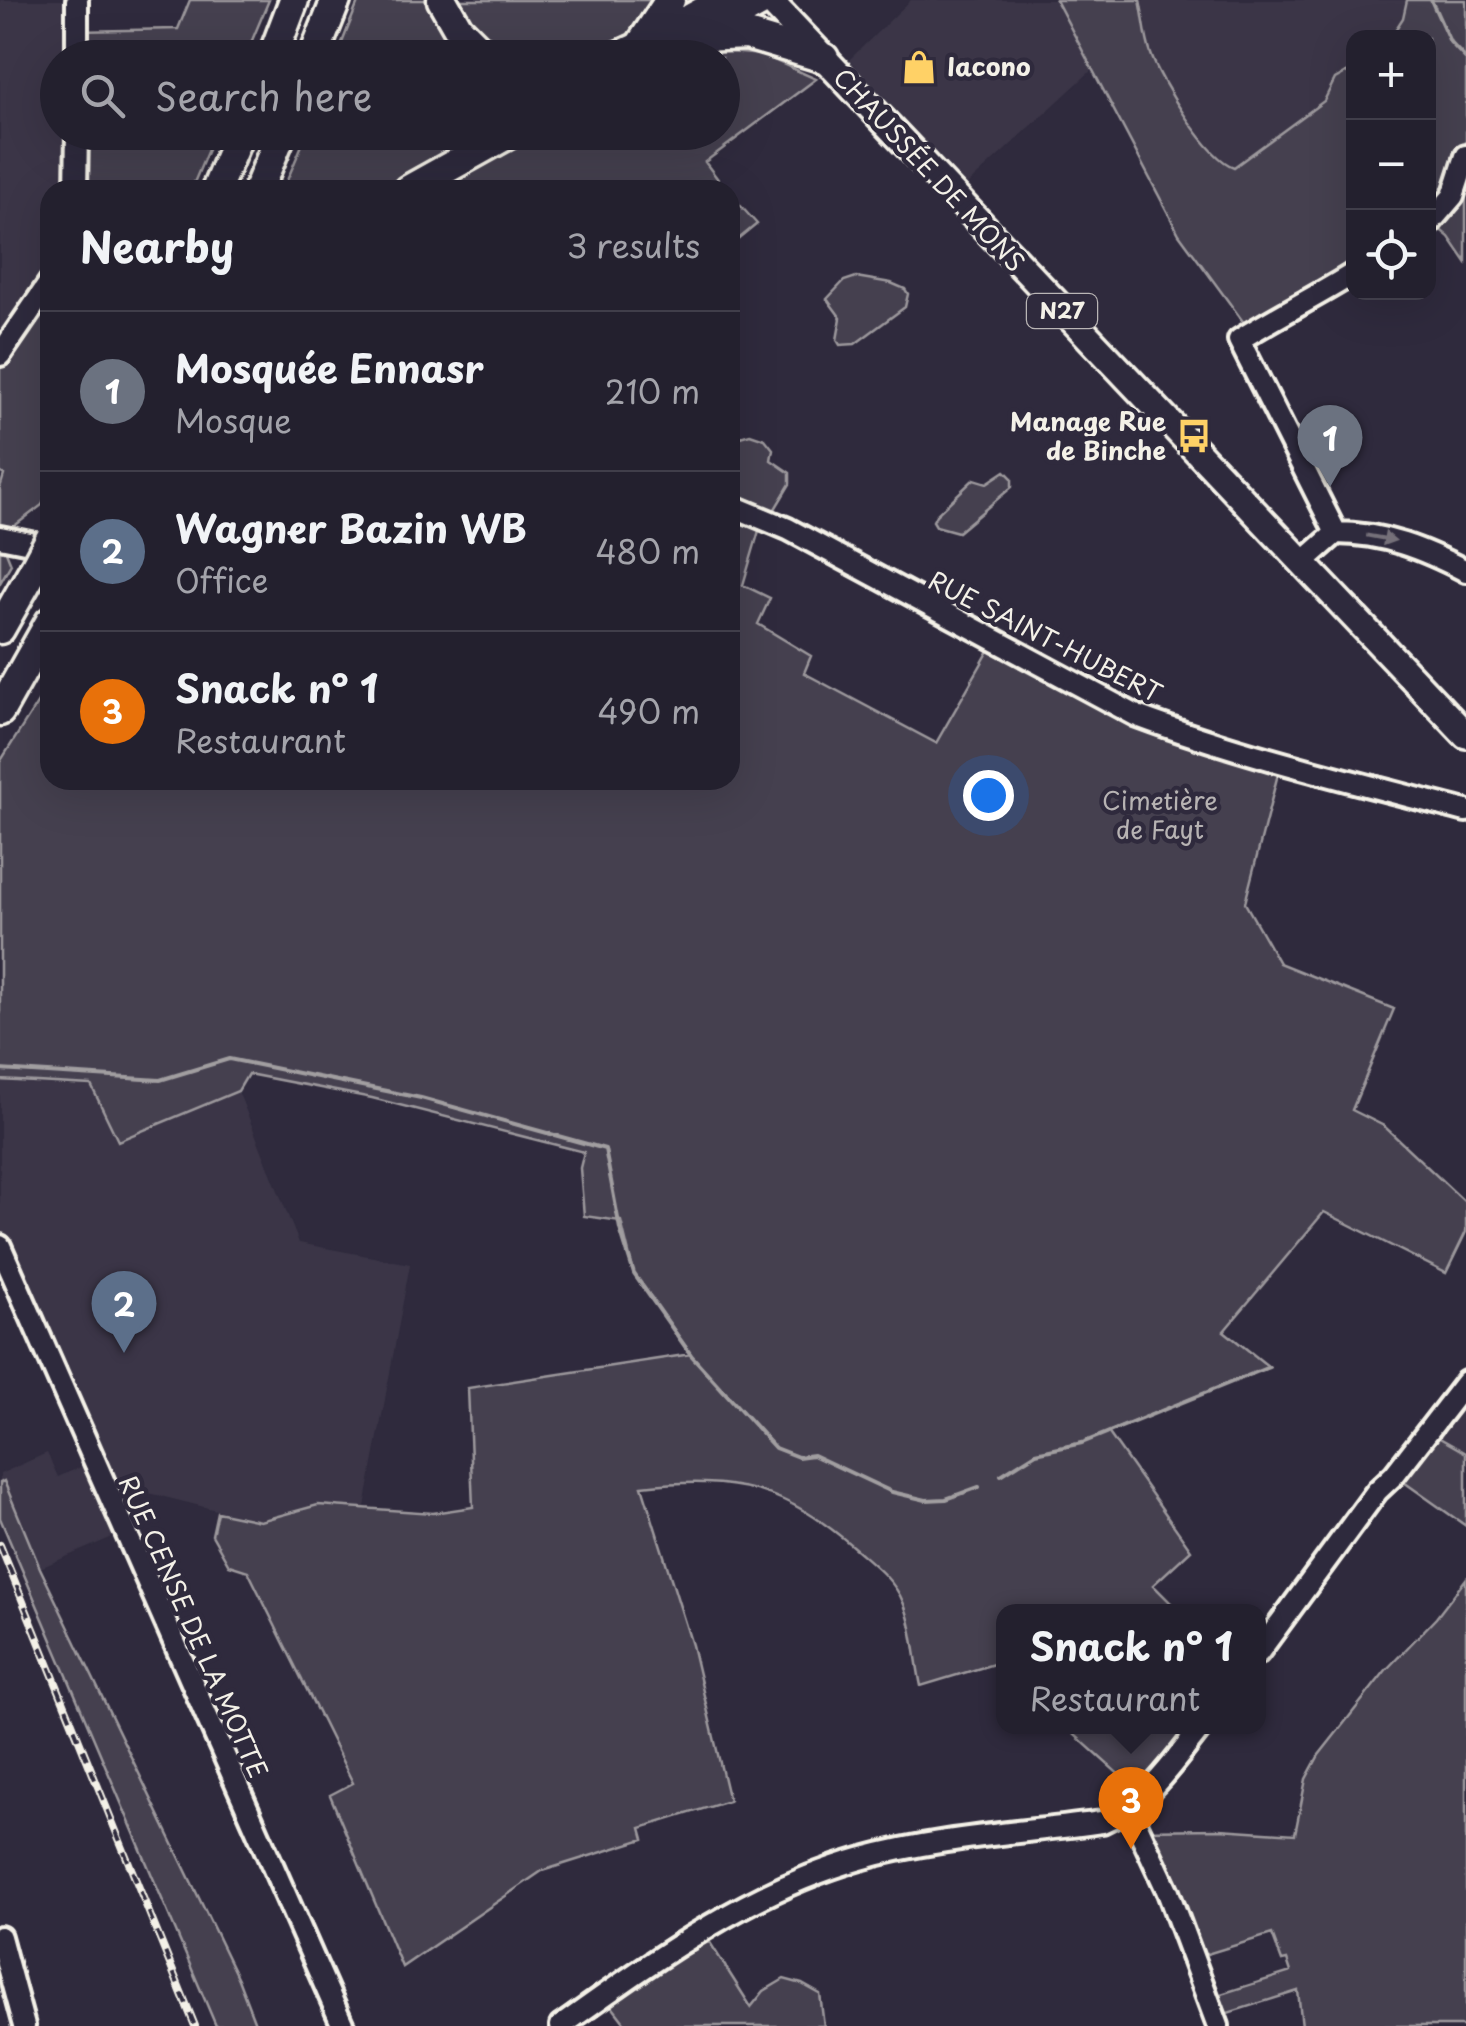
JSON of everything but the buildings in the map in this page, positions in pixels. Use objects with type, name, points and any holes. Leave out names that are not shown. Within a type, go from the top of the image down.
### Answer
[{"type":"highway","points":[[279,40],[294,0]]},
{"type":"highway","points":[[320,40],[336,0]]},
{"type":"highway","points":[[442,0],[470,40]]},
{"type":"highway","points":[[646,40],[670,0]]},
{"type":"highway","points":[[660,40],[724,0]]},
{"type":"highway","points":[[700,37],[767,0]]},
{"type":"highway","points":[[689,40],[747,35],[824,58]]},
{"type":"highway","points":[[220,180],[233,150]]},
{"type":"highway","points":[[262,180],[275,150]]},
{"type":"highway","points":[[426,180],[480,150]]},
{"type":"highway","points":[[0,629],[40,561]]},
{"type":"highway","points":[[0,711],[40,640]]},
{"type":"main road","name":"N27","points":[[767,0],[824,58]]},
{"type":"main road","name":"CHAUSSÉE DE MONS","points":[[824,58],[1466,735]]},
{"type":"street","points":[[77,0],[77,40]]},
{"type":"street","points":[[76,180],[77,150]]},
{"type":"street","points":[[1436,216],[1453,196],[1466,156]]},
{"type":"street","points":[[1336,533],[1239,340],[1346,278]]},
{"type":"street","points":[[0,355],[40,297]]},
{"type":"street","name":"RUE SAINT-HUBERT","points":[[740,509],[788,529],[1137,716],[1244,752],[1466,810]]},
{"type":"street","points":[[1302,563],[1336,533],[1393,539],[1466,571]]},
{"type":"street","points":[[0,537],[40,557]]},
{"type":"street","name":"RUE CENSE DE LA MOTTE","points":[[0,1246],[343,2026]]},
{"type":"street","points":[[1266,1642],[1365,1507],[1466,1382]]},
{"type":"street","points":[[561,2026],[688,1938],[798,1880],[862,1858],[973,1837],[1102,1822],[1129,1808],[1153,1788],[1196,1734]]},
{"type":"street","points":[[1129,1808],[1168,1892],[1218,2026]]},
{"type":"street","points":[[0,1937],[24,2026]]},
{"type":"shaded area","points":[[0,0],[77,0],[77,40],[40,40],[40,150],[77,150],[76,180],[40,180],[40,297],[0,355]]},
{"type":"shaded area","points":[[911,0],[1407,0],[1403,18],[1395,30],[1346,30],[1346,84],[1234,167],[1179,234],[1094,68],[967,185],[849,60]]},
{"type":"shaded area","points":[[0,1080],[91,1085],[118,1141],[238,1091],[299,1243],[410,1264],[365,1507],[318,1505],[260,1521],[125,1487],[108,1496],[124,1532],[40,1568],[4,1482],[0,1483],[0,1474],[47,1453],[58,1477],[92,1462],[0,1246]]},
{"type":"shaded area","points":[[1466,1382],[1466,1453],[1429,1432]]},
{"type":"green space","points":[[190,0],[269,0],[252,40],[77,40],[77,31],[178,29]]},
{"type":"green space","points":[[359,0],[427,0],[441,25],[456,40],[343,40]]},
{"type":"green space","points":[[450,0],[656,0],[652,10],[619,40],[483,38]]},
{"type":"green space","points":[[1056,0],[1140,0],[1149,48],[1164,82],[1211,150],[1234,167],[1324,101],[1335,79],[1346,73],[1346,284],[1258,342],[1179,234]]},
{"type":"green space","points":[[1407,0],[1466,0],[1466,262],[1436,226],[1436,30],[1395,30]]},
{"type":"green space","points":[[740,53],[763,55],[816,79],[740,136]]},
{"type":"green space","points":[[77,150],[208,150],[195,180],[77,180]]},
{"type":"green space","points":[[300,150],[463,150],[410,180],[287,180]]},
{"type":"green space","points":[[505,150],[721,150],[705,162],[718,180],[450,180]]},
{"type":"green space","points":[[740,205],[757,224],[740,238]]},
{"type":"green space","points":[[856,277],[905,289],[905,307],[855,344],[840,345],[837,340],[841,318],[827,299],[844,281]]},
{"type":"green space","points":[[40,297],[40,507],[0,537],[0,488],[4,475],[0,472],[0,355]]},
{"type":"green space","points":[[750,434],[765,439],[773,449],[771,460],[790,473],[790,484],[772,514],[740,503],[740,437]]},
{"type":"green space","points":[[1005,471],[1012,478],[1012,487],[958,532],[936,526],[936,515],[974,479],[987,483]]},
{"type":"green space","name":"Cimetière de Fayt","points":[[740,509],[763,517],[743,585],[770,598],[758,624],[811,656],[804,673],[936,743],[994,642],[1109,704],[1281,762],[1245,903],[1279,963],[1394,1009],[1352,1110],[1384,1126],[1466,1203],[1466,1232],[1446,1273],[1324,1212],[1224,1331],[1269,1367],[1108,1432],[1191,1550],[1153,1585],[1172,1604],[996,1604],[996,1663],[921,1686],[910,1622],[899,1594],[876,1567],[831,1529],[782,1499],[732,1485],[642,1486],[692,1645],[729,1801],[641,1828],[644,1839],[542,1871],[402,1967],[330,1795],[353,1783],[248,1571],[229,1565],[212,1535],[217,1512],[260,1521],[318,1505],[433,1513],[473,1507],[468,1388],[691,1354],[634,1274],[621,1221],[584,1216],[580,1168],[584,1152],[372,1098],[248,1074],[238,1091],[118,1141],[91,1085],[0,1080],[0,762],[40,699],[40,790],[740,790]]},
{"type":"green space","points":[[0,537],[11,564],[0,583]]},
{"type":"green space","points":[[1429,1432],[1466,1453],[1466,1526],[1394,1475]]},
{"type":"green space","points":[[4,1481],[40,1568],[238,1979],[256,2026],[216,2026],[0,1518],[0,1483]]},
{"type":"green space","points":[[1466,1579],[1466,2026],[1302,2026],[1298,1991],[1215,2017],[1208,1998],[1291,1972],[1287,1960],[1282,1961],[1272,1934],[1194,1958],[1140,1830],[1220,1829],[1295,1834],[1306,1779],[1319,1755],[1386,1670],[1436,1618]]},
{"type":"green space","points":[[1074,1734],[1196,1734],[1144,1797]]},
{"type":"green space","points":[[702,1930],[751,2007],[764,1991],[784,1979],[820,1994],[824,2026],[627,2026],[604,1996]]},
{"type":"waterway","points":[[1431,0],[1450,42],[1466,59]]},
{"type":"waterway","points":[[0,1070],[160,1080],[229,1059],[421,1098],[605,1149],[620,1229],[634,1274],[691,1355],[775,1448],[798,1457],[813,1455],[892,1492],[926,1500],[946,1499],[979,1487]]},
{"type":"waterway","points":[[1001,1475],[1036,1453],[1082,1443],[1269,1367]]},
{"type":"railway","points":[[0,1545],[195,2026]]},
{"type":"place","name":"Iacono","points":[[919,67]]},
{"type":"place","name":"Manage Rue de Binche","points":[[1194,436]]},
{"type":"place","name":"Mosquée Ennasr","points":[[1330,487]]},
{"type":"place","name":"Wagner Bazin WB","points":[[124,1353]]},
{"type":"place","name":"Snack n° 1","points":[[1131,1849]]}]
